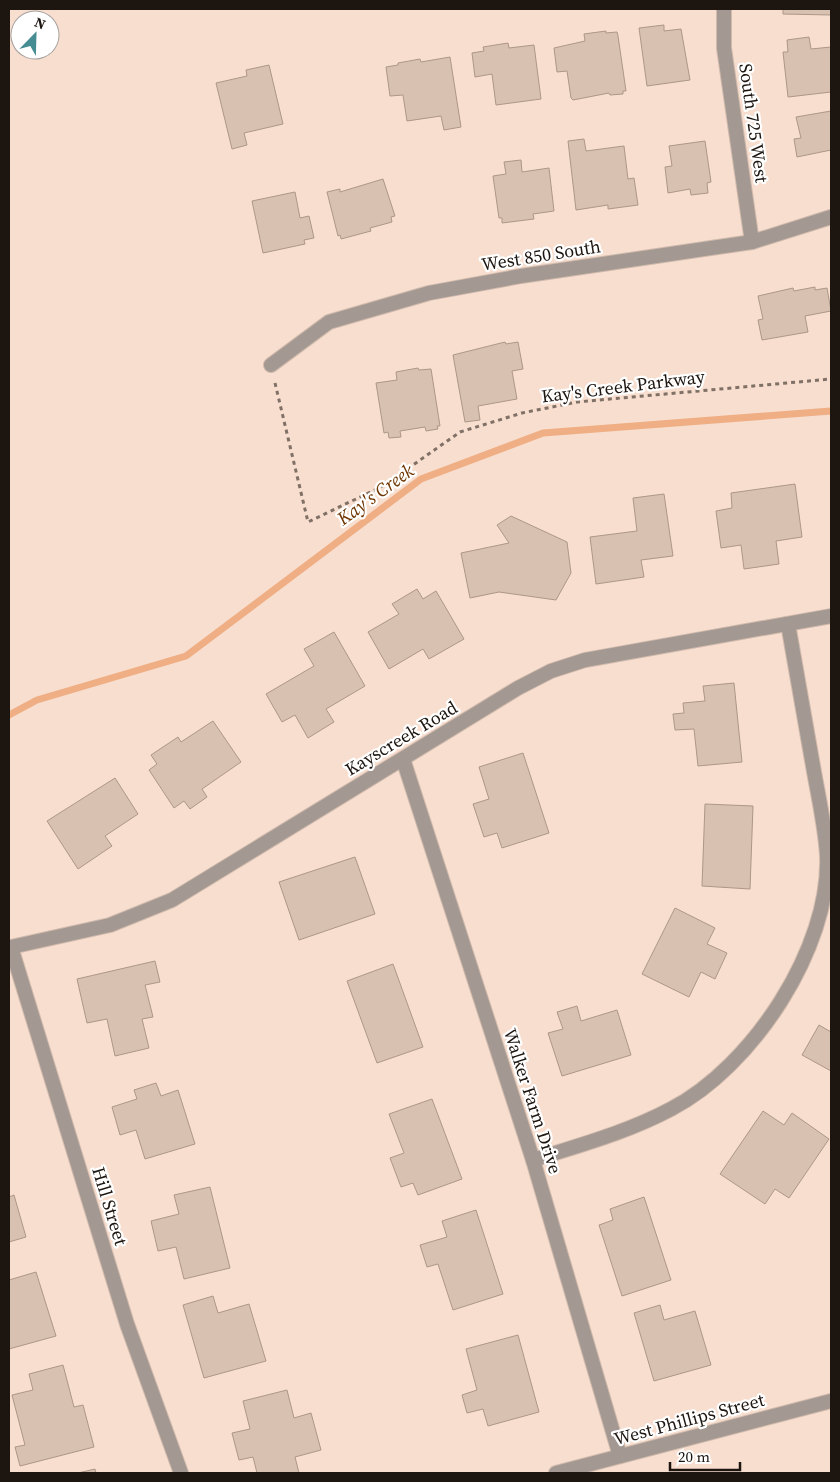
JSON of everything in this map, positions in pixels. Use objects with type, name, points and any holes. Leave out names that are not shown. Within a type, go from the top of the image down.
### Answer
[{"type":"street","name":"South 725 West","points":[[724,9],[724,48],[752,242]]},
{"type":"street","name":"West 850 South","points":[[270,365],[329,322],[429,293],[521,276],[752,242],[831,217]]},
{"type":"street","name":"Kayscreek Road","points":[[11,947],[110,925],[172,900],[518,688],[552,671],[585,660],[831,616]]},
{"type":"street","points":[[533,1160],[641,1124],[673,1108],[707,1086],[738,1057],[764,1027],[794,980],[812,939],[824,894],[827,857],[823,820],[788,624]]},
{"type":"street","name":"Walker Farm Drive","points":[[403,759],[533,1160],[620,1456]]},
{"type":"street","name":"Hill Street","points":[[11,947],[127,1324],[181,1473]]},
{"type":"street","name":"West Phillips Street","points":[[556,1473],[831,1401]]},
{"type":"path","name":"Kay's Creek Parkway","points":[[270,365],[308,522],[383,486],[460,432],[522,413],[577,402],[831,379]]},
{"type":"building","points":[[783,9],[831,9],[831,15],[783,14]]},
{"type":"building","points":[[664,25],[664,31],[681,29],[690,80],[647,86],[639,28]]},
{"type":"building","points":[[606,31],[606,33],[617,32],[626,91],[623,91],[623,94],[610,95],[609,93],[573,100],[571,98],[567,71],[557,72],[554,48],[585,41],[584,34]]},
{"type":"building","points":[[809,37],[811,49],[831,47],[831,92],[788,97],[783,52],[788,52],[787,40]]},
{"type":"building","points":[[508,43],[509,48],[534,45],[541,99],[496,105],[492,74],[475,77],[472,53],[484,51],[483,47]]},
{"type":"building","points":[[450,57],[461,127],[444,130],[441,116],[407,121],[403,95],[390,96],[386,67],[420,59],[421,62]]},
{"type":"building","points":[[269,65],[283,124],[244,133],[247,145],[232,149],[216,83],[247,76],[246,70]]},
{"type":"building","points":[[831,111],[831,150],[797,157],[794,139],[801,138],[796,117]]},
{"type":"building","points":[[584,139],[586,151],[624,146],[628,179],[634,178],[638,205],[608,209],[608,205],[576,210],[568,141]]},
{"type":"building","points":[[705,141],[711,182],[707,183],[708,193],[691,195],[690,189],[668,193],[665,167],[672,166],[669,146]]},
{"type":"building","points":[[521,160],[522,172],[549,168],[554,211],[533,214],[534,219],[502,223],[502,218],[499,218],[493,176],[506,174],[504,162]]},
{"type":"building","points":[[383,179],[395,216],[391,217],[392,222],[370,228],[371,231],[341,239],[340,235],[338,236],[327,192],[340,189],[340,192]]},
{"type":"building","points":[[295,192],[300,218],[309,216],[314,238],[304,240],[305,244],[263,253],[252,201]]},
{"type":"building","points":[[815,287],[815,290],[827,288],[831,311],[805,316],[808,332],[762,340],[758,320],[763,319],[758,296],[793,288],[794,291]]},
{"type":"building","points":[[505,342],[506,344],[518,342],[523,369],[512,371],[517,399],[478,406],[480,420],[465,422],[453,355]]},
{"type":"building","points":[[418,368],[419,370],[431,369],[440,426],[437,426],[438,429],[426,431],[425,427],[400,431],[401,437],[389,438],[388,432],[384,433],[376,383],[397,380],[396,372]]},
{"type":"building","points":[[795,484],[802,537],[776,541],[779,564],[744,569],[741,545],[721,548],[716,511],[732,508],[731,493]]},
{"type":"building","points":[[664,494],[673,556],[641,560],[644,577],[596,584],[590,537],[637,531],[633,498]]},
{"type":"building","points":[[511,516],[567,542],[571,573],[556,600],[499,592],[470,598],[461,553],[509,543],[497,525]]},
{"type":"building","points":[[417,589],[423,599],[436,591],[464,639],[429,659],[423,649],[389,669],[368,632],[399,614],[392,604]]},
{"type":"building","points":[[334,632],[365,686],[326,709],[334,722],[308,738],[295,715],[282,722],[266,694],[314,666],[304,649]]},
{"type":"building","points":[[734,683],[742,762],[698,766],[694,729],[675,730],[673,714],[684,713],[683,703],[705,701],[703,686]]},
{"type":"building","points":[[213,721],[241,762],[202,789],[207,797],[190,809],[184,801],[174,808],[149,770],[157,764],[151,755],[178,737],[181,742]]},
{"type":"building","points":[[523,753],[549,833],[502,848],[497,833],[484,837],[473,804],[489,799],[479,767]]},
{"type":"building","points":[[115,778],[138,814],[105,836],[112,846],[78,869],[47,821]]},
{"type":"building","points":[[705,804],[753,806],[750,889],[702,886]]},
{"type":"building","points":[[355,857],[375,914],[299,940],[279,882]]},
{"type":"building","points":[[675,908],[715,928],[707,944],[727,953],[715,979],[701,972],[689,997],[642,974]]},
{"type":"building","points":[[155,961],[160,982],[145,985],[153,1017],[142,1019],[149,1048],[115,1056],[107,1019],[87,1023],[77,979]]},
{"type":"building","points":[[393,964],[423,1047],[377,1063],[347,981]]},
{"type":"building","points":[[577,1006],[581,1021],[617,1010],[631,1055],[562,1076],[548,1033],[563,1029],[557,1012]]},
{"type":"building","points":[[819,1025],[831,1032],[831,1071],[802,1055]]},
{"type":"building","points":[[156,1083],[161,1096],[178,1090],[195,1144],[145,1159],[136,1130],[120,1135],[112,1107],[137,1099],[134,1090]]},
{"type":"building","points":[[432,1099],[462,1179],[418,1195],[413,1183],[401,1187],[390,1158],[404,1153],[389,1114]]},
{"type":"building","points":[[763,1111],[784,1125],[792,1113],[829,1139],[789,1198],[775,1189],[765,1204],[720,1174]]},
{"type":"building","points":[[210,1187],[230,1268],[184,1279],[176,1247],[158,1251],[151,1221],[179,1214],[174,1195]]},
{"type":"building","points":[[14,1195],[26,1237],[9,1242],[9,1197]]},
{"type":"building","points":[[644,1197],[671,1280],[622,1296],[599,1225],[613,1220],[610,1209]]},
{"type":"building","points":[[476,1210],[503,1294],[453,1310],[438,1264],[427,1267],[420,1245],[447,1237],[442,1221]]},
{"type":"building","points":[[36,1272],[56,1336],[9,1349],[9,1280]]},
{"type":"building","points":[[213,1296],[218,1313],[249,1304],[266,1361],[204,1378],[183,1305]]},
{"type":"building","points":[[660,1305],[664,1320],[695,1311],[711,1365],[654,1381],[634,1313]]},
{"type":"building","points":[[518,1335],[539,1412],[488,1426],[483,1409],[467,1413],[462,1395],[477,1390],[466,1349]]},
{"type":"building","points":[[63,1365],[74,1407],[83,1405],[94,1447],[20,1466],[15,1447],[25,1445],[12,1395],[33,1390],[29,1374]]},
{"type":"building","points":[[287,1390],[294,1418],[311,1413],[321,1450],[295,1457],[299,1473],[257,1473],[253,1457],[239,1460],[232,1433],[250,1429],[243,1401]]},
{"type":"building","points":[[95,1469],[96,1473],[78,1473]]},
{"type":"waterway","name":"Kay's Creek","points":[[9,715],[37,700],[186,656],[421,479],[543,433],[831,411]]}]
